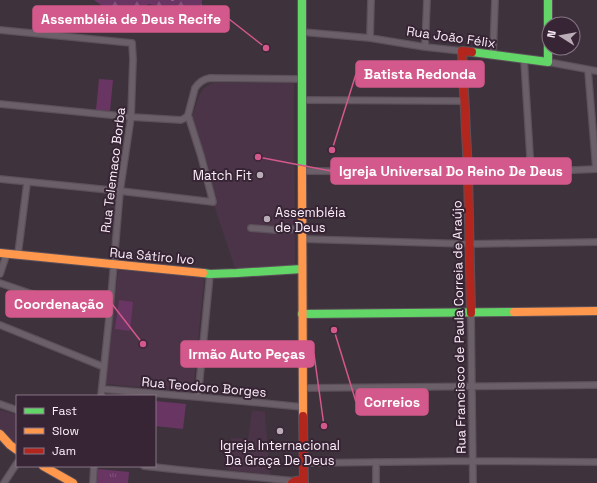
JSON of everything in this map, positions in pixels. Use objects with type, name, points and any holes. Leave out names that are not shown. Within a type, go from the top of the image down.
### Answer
[{"type":"street","points":[[153,467],[298,482],[304,463],[302,314],[302,0]]},
{"type":"street","points":[[370,38],[371,0]]},
{"type":"street","points":[[425,46],[427,0]]},
{"type":"street","points":[[493,55],[495,0]]},
{"type":"street","points":[[548,0],[548,62]]},
{"type":"street","name":"Rua Telemaco Borba","points":[[0,30],[132,43],[134,60],[131,117],[120,191],[101,395]]},
{"type":"street","name":"Rua João Félix","points":[[302,32],[370,38],[548,62],[597,71]]},
{"type":"street","name":"Rua Francisco de Paula Correia de Araújo","points":[[462,51],[468,172],[474,483]]},
{"type":"street","points":[[524,59],[531,172]]},
{"type":"street","points":[[302,171],[531,172],[596,169],[588,70]]},
{"type":"street","points":[[0,179],[213,202],[188,115],[195,88],[198,84],[210,78],[302,79]]},
{"type":"street","points":[[302,100],[464,101]]},
{"type":"street","points":[[0,104],[131,117],[181,120],[188,115]]},
{"type":"street","points":[[18,254],[27,183]]},
{"type":"street","points":[[251,228],[276,230],[302,229]]},
{"type":"street","points":[[302,239],[469,244],[597,242]]},
{"type":"street","points":[[0,274],[4,253]]},
{"type":"street","name":"Rua Sátiro Ivo","points":[[4,253],[210,274],[237,274],[302,269]]},
{"type":"street","points":[[198,397],[210,274]]},
{"type":"street","points":[[0,283],[32,294],[53,299],[110,309]]},
{"type":"street","points":[[302,314],[597,311]]},
{"type":"street","points":[[0,325],[104,368]]},
{"type":"street","points":[[303,388],[597,385]]},
{"type":"street","name":"Rua Teodoro Borges","points":[[102,388],[303,407]]},
{"type":"street","points":[[0,404],[16,410]]},
{"type":"street","points":[[0,434],[16,449]]},
{"type":"street","points":[[304,463],[474,461],[597,462]]},
{"type":"street","points":[[376,462],[376,483]]},
{"type":"street","points":[[4,483],[16,465]]},
{"type":"street","points":[[45,467],[73,483]]},
{"type":"street","points":[[93,483],[94,467]]},
{"type":"shaded area","points":[[294,83],[295,267],[236,271],[213,202],[190,123],[199,96],[203,89],[210,84]]},
{"type":"shaded area","points":[[118,270],[204,278],[193,392],[106,384]]},
{"type":"shaded area","points":[[0,410],[16,415],[16,446],[0,431]]},
{"type":"shaded area","points":[[252,410],[265,412],[270,475],[228,470],[231,438],[248,439]]},
{"type":"green space","points":[[94,0],[202,0],[201,13],[181,12],[175,9],[148,4],[142,13],[123,11],[112,15],[101,12],[101,5]]},
{"type":"green space","points":[[99,79],[113,80],[110,111],[96,110]]},
{"type":"green space","points":[[119,300],[133,302],[130,331],[115,329]]},
{"type":"green space","points":[[156,401],[186,404],[183,429],[156,426]]},
{"type":"green space","points":[[98,469],[129,472],[128,483],[97,483]]},
{"type":"traffic: fast","points":[[302,0],[302,169]]},
{"type":"traffic: fast","points":[[472,52],[548,62],[548,0]]},
{"type":"traffic: fast","points":[[203,273],[237,273],[302,269]]},
{"type":"traffic: fast","points":[[302,314],[514,312]]},
{"type":"traffic: slow","points":[[302,169],[303,416]]},
{"type":"traffic: slow","points":[[0,253],[203,273]]},
{"type":"traffic: slow","points":[[514,312],[597,311]]},
{"type":"traffic: slow","points":[[0,434],[16,449]]},
{"type":"traffic: slow","points":[[45,467],[73,483]]},
{"type":"traffic: jam","points":[[471,313],[468,172],[462,51],[472,52]]},
{"type":"traffic: jam","points":[[303,416],[304,483]]},
{"type":"traffic: jam","points":[[292,483],[303,480]]},
{"type":"place","name":"Assembléia de Deus Recife","points":[[266,48]]},
{"type":"place","name":"Batista Redonda","points":[[332,150]]},
{"type":"place","name":"Igreja Universal Do Reino De Deus","points":[[258,157]]},
{"type":"place","name":"Match Fit","points":[[260,175]]},
{"type":"place","name":"Assembléia de Deus","points":[[267,219]]},
{"type":"place","name":"Correios","points":[[334,330]]},
{"type":"place","name":"Coordenação","points":[[143,344]]},
{"type":"place","name":"Irmão Auto Peças","points":[[324,426]]},
{"type":"place","name":"Igreja Internacional Da Graça De Deus","points":[[280,431]]}]
